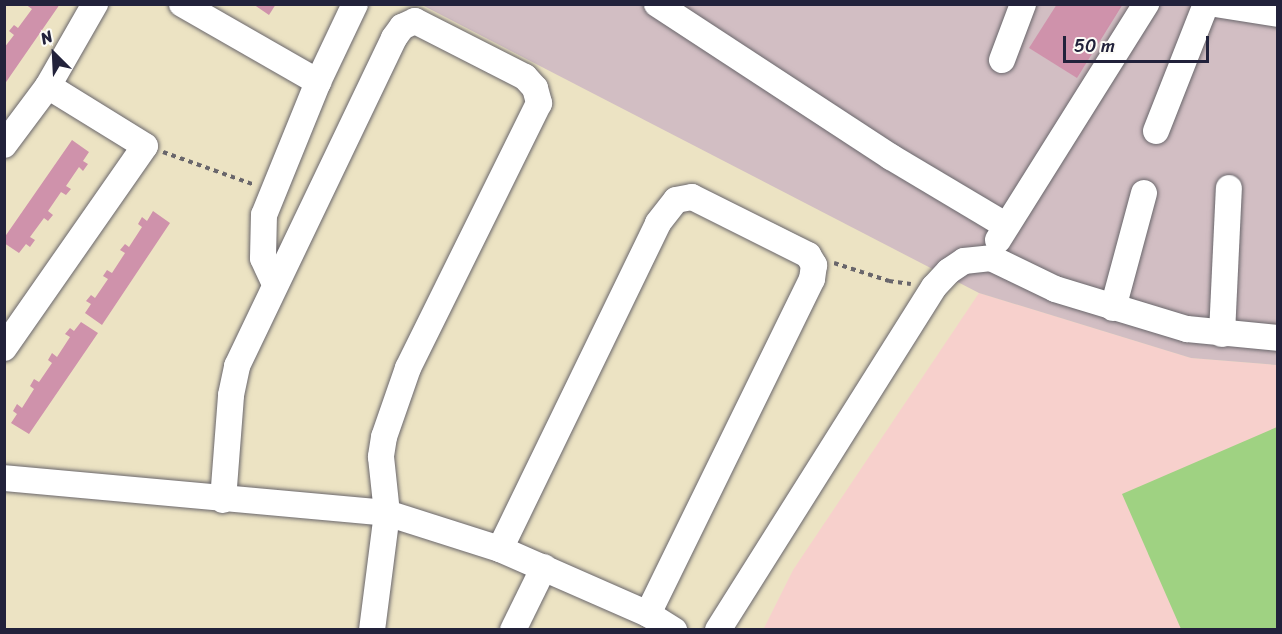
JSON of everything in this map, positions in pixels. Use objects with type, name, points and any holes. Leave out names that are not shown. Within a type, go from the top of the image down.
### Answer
[{"type":"street","points":[[4,146],[14,113],[48,86],[95,4]]},
{"type":"street","points":[[182,4],[318,82]]},
{"type":"street","points":[[274,282],[263,258],[262,244],[272,191],[318,82],[355,4]]},
{"type":"street","points":[[657,4],[891,157],[1005,225]]},
{"type":"street","points":[[1002,60],[1023,4]]},
{"type":"street","points":[[991,258],[1005,225],[1146,4]]},
{"type":"street","points":[[1156,131],[1220,5],[1278,14]]},
{"type":"street","points":[[223,500],[232,382],[274,282],[388,48],[402,27],[415,21],[531,82],[539,103],[396,395],[382,447],[387,513],[372,630]]},
{"type":"street","points":[[4,348],[145,146],[48,86]]},
{"type":"street","points":[[1222,334],[1229,188]]},
{"type":"street","points":[[1113,308],[1144,193]]},
{"type":"street","points":[[500,549],[666,208],[682,197],[692,197],[808,255],[814,265],[812,279],[648,614]]},
{"type":"street","points":[[718,630],[934,287],[964,261],[991,258],[1055,289],[1186,330],[1278,338]]},
{"type":"street","points":[[4,478],[223,500],[387,513],[500,549],[648,614],[674,630]]},
{"type":"street","points":[[513,630],[544,567]]},
{"type":"path","points":[[145,146],[272,191]]},
{"type":"path","points":[[808,255],[890,281],[934,287]]},
{"type":"shaded area","points":[[422,5],[1277,5],[1277,365],[1191,358],[979,293]]},
{"type":"shaded area","points":[[979,293],[1191,358],[1277,365],[1277,629],[763,630],[793,570]]},
{"type":"green space","points":[[1277,427],[1277,629],[1181,629],[1122,494]]},
{"type":"building","points":[[25,4],[60,4],[4,85],[4,48],[14,35],[9,31],[14,25],[18,28],[32,9]]},
{"type":"building","points":[[253,4],[276,4],[269,15]]},
{"type":"building","points":[[1057,4],[1123,4],[1077,78],[1029,48]]},
{"type":"building","points":[[72,140],[89,152],[83,161],[88,164],[83,171],[79,167],[66,186],[71,189],[66,195],[61,192],[48,211],[53,215],[48,221],[44,218],[30,237],[35,240],[30,247],[26,244],[19,253],[4,243],[4,238]]},
{"type":"building","points":[[153,211],[170,223],[102,325],[85,313],[91,304],[86,301],[91,295],[95,298],[108,279],[103,276],[107,270],[112,273],[125,253],[120,250],[125,244],[129,247],[142,227],[138,224],[142,217],[147,221]]},
{"type":"building","points":[[81,322],[98,333],[29,434],[11,423],[17,414],[13,411],[17,404],[22,408],[34,389],[30,386],[34,379],[39,382],[52,363],[48,360],[52,353],[57,357],[70,337],[65,334],[70,328],[74,331]]}]
